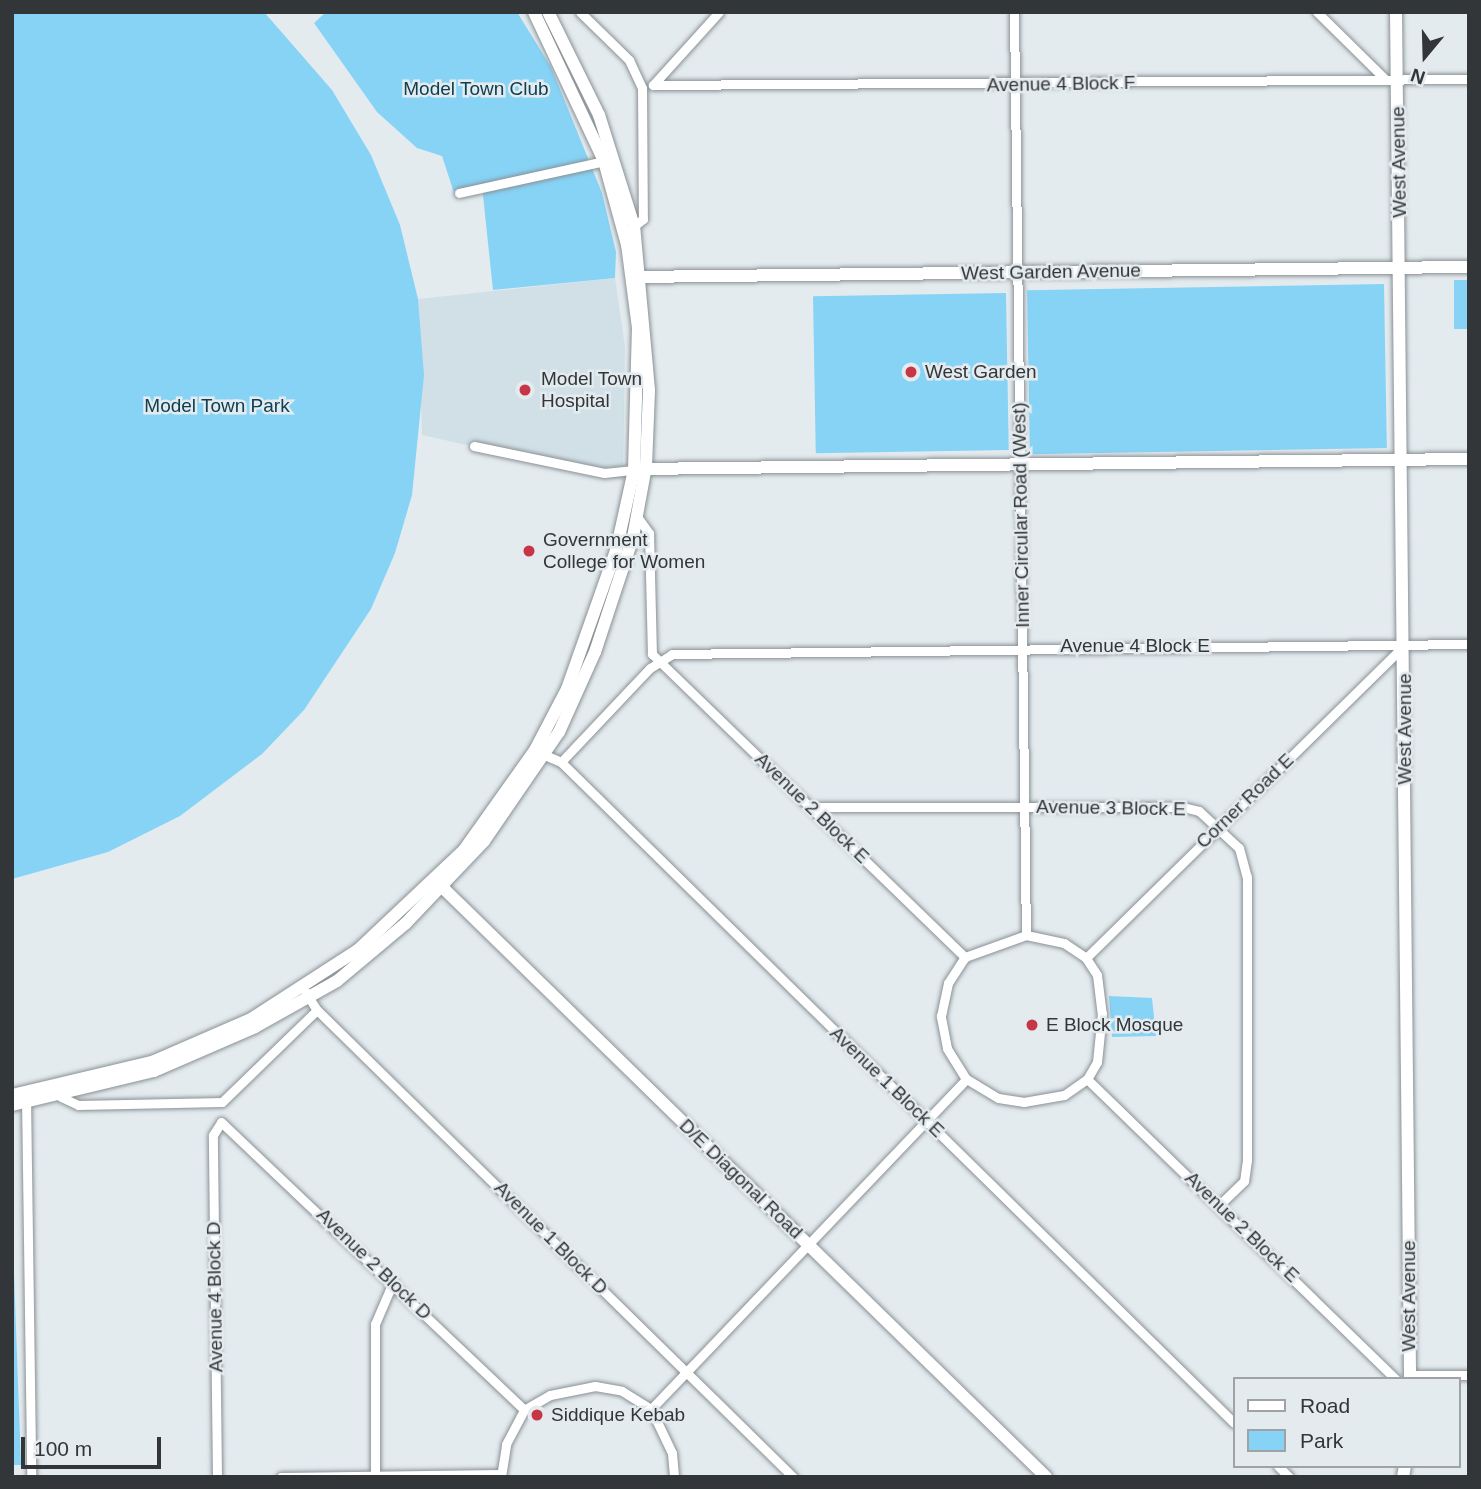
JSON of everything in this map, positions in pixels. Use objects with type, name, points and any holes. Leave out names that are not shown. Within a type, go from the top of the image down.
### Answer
[{"type":"street","points":[[534,12],[604,161],[638,276]]},
{"type":"street","points":[[12,1095],[27,1099],[61,1097],[154,1071],[310,999],[367,959],[439,885],[541,753],[599,643],[638,519],[638,276],[634,226],[599,115],[548,12]]},
{"type":"street","points":[[580,12],[629,60],[642,88],[643,219],[634,226]]},
{"type":"street","points":[[653,85],[719,12]]},
{"type":"street","name":"Inner Circular Road (West)","points":[[1014,12],[1026,934]]},
{"type":"street","points":[[1317,12],[1391,79]]},
{"type":"street","name":"West Avenue","points":[[1396,12],[1391,79],[1400,269],[1410,1377]]},
{"type":"street","name":"Avenue 4 Block F","points":[[642,88],[653,85],[1016,85],[1469,79]]},
{"type":"street","points":[[459,193],[604,161]]},
{"type":"street","name":"West Garden Avenue","points":[[638,276],[1469,267]]},
{"type":"street","points":[[474,446],[604,473],[640,468],[1469,459]]},
{"type":"street","points":[[541,753],[593,626],[640,468]]},
{"type":"street","points":[[561,762],[658,660],[649,649],[649,533],[638,519]]},
{"type":"street","name":"Avenue 4 Block E","points":[[658,660],[672,654],[1024,647],[1469,644]]},
{"type":"street","name":"Corner Road E","points":[[1086,958],[1404,645]]},
{"type":"street","name":"Avenue 2 Block E","points":[[658,660],[965,957]]},
{"type":"street","name":"Avenue 1 Block E","points":[[541,753],[561,762],[1232,1421]]},
{"type":"street","name":"Avenue 3 Block E","points":[[811,807],[1182,807],[1199,811],[1239,848],[1247,877],[1247,1160],[1244,1181],[1220,1204]]},
{"type":"street","name":"D/E Diagonal Road","points":[[439,885],[1046,1477]]},
{"type":"street","points":[[1026,934],[1064,943],[1086,958],[1097,975],[1101,1013],[1097,1062],[1087,1079],[1064,1095],[1024,1102],[998,1098],[966,1079],[947,1048],[941,1016],[948,984],[965,957],[1026,934]]},
{"type":"street","points":[[12,1105],[152,1062],[251,1019],[310,999]]},
{"type":"street","points":[[61,1097],[78,1105],[217,1104],[310,999]]},
{"type":"street","name":"Avenue 1 Block D","points":[[310,999],[793,1477]]},
{"type":"street","points":[[651,1409],[966,1079]]},
{"type":"street","name":"Avenue 2 Block E","points":[[1087,1079],[1220,1204],[1393,1377]]},
{"type":"street","points":[[27,1099],[31,1477]]},
{"type":"street","points":[[217,1104],[221,1122]]},
{"type":"street","name":"Avenue 2 Block D","points":[[221,1122],[393,1282],[524,1410]]},
{"type":"street","name":"Avenue 4 Block D","points":[[217,1477],[213,1135],[221,1122]]},
{"type":"street","points":[[375,1476],[374,1324],[393,1282]]},
{"type":"street","points":[[1410,1377],[1469,1375]]},
{"type":"street","points":[[281,1477],[501,1475],[506,1444],[524,1410],[550,1395],[595,1386],[622,1391],[651,1409],[671,1453],[674,1477]]},
{"type":"shaded area","name":"Model Town Hospital","points":[[615,278],[625,347],[623,480],[422,435],[418,299]]},
{"type":"green space","name":"Model Town Park","points":[[12,12],[264,12],[332,90],[371,155],[400,225],[418,299],[424,375],[412,495],[395,553],[371,609],[304,710],[262,754],[180,816],[108,852],[12,879]]},
{"type":"green space","name":"Model Town Club","points":[[326,12],[517,12],[551,67],[602,193],[616,252],[615,278],[493,290],[482,186],[456,199],[442,156],[417,148],[377,112],[314,23]]},
{"type":"green space","points":[[1454,280],[1469,280],[1469,329],[1454,329]]},
{"type":"green space","name":"West Garden","points":[[1384,284],[1387,448],[1030,454],[1027,290]]},
{"type":"green space","name":"West Garden","points":[[1006,293],[1009,450],[816,453],[813,296]]},
{"type":"green space","points":[[1109,996],[1152,998],[1156,1036],[1112,1037]]},
{"type":"green space","points":[[12,1218],[21,1465],[12,1465]]},
{"type":"place","name":"West Garden","points":[[911,372]]},
{"type":"place","name":"Model Town Hospital","points":[[525,390]]},
{"type":"place","name":"Government College for Women","points":[[529,551]]},
{"type":"place","name":"E Block Mosque","points":[[1032,1025]]},
{"type":"place","name":"Siddique Kebab","points":[[537,1415]]}]
